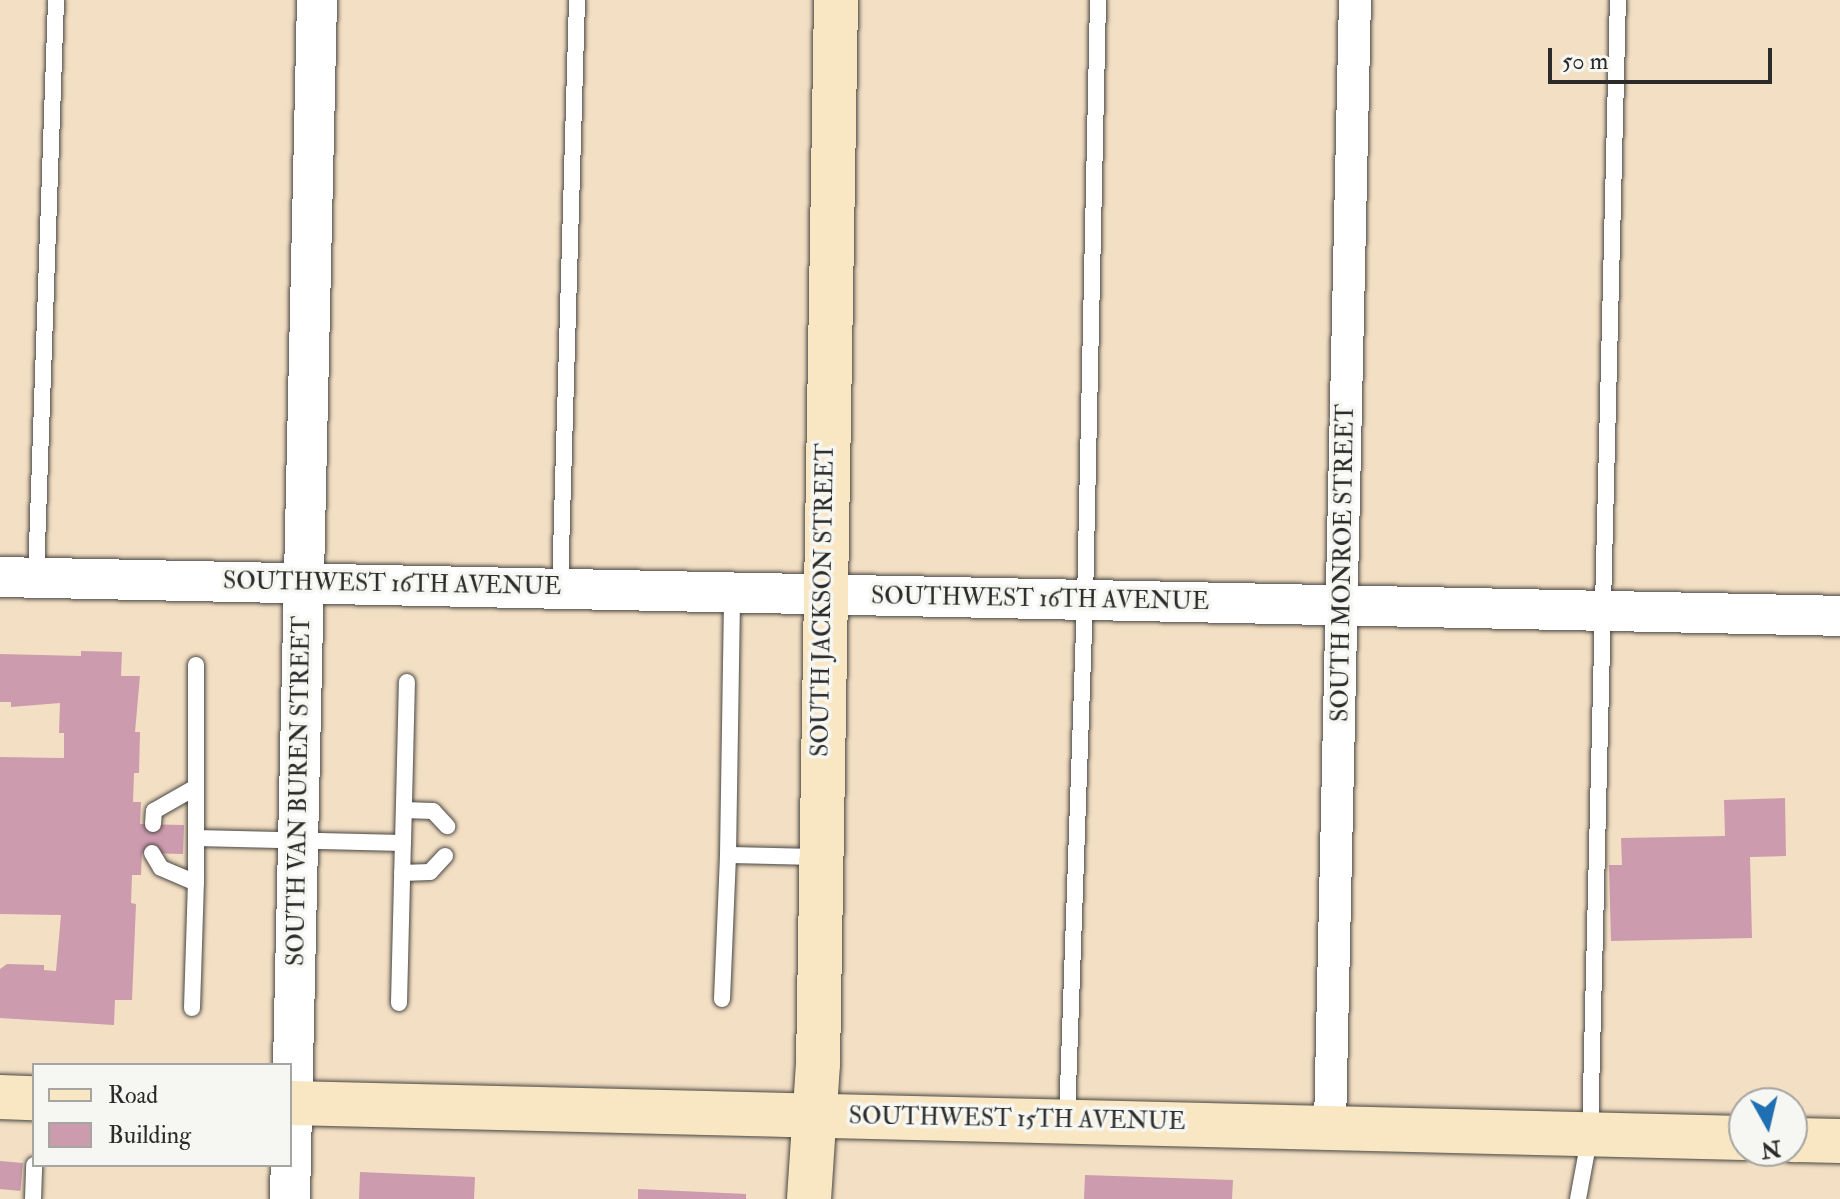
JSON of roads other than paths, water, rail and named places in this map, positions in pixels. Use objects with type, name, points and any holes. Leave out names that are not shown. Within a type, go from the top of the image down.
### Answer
[{"type":"main road","name":"SOUTH JACKSON STREET","points":[[809,1199],[814,1113],[836,0]]},
{"type":"main road","points":[[0,1097],[32,1098]]},
{"type":"main road","name":"SOUTHWEST 15TH AVENUE","points":[[292,1103],[1067,1119],[1728,1138]]},
{"type":"main road","points":[[1808,1140],[1840,1141]]},
{"type":"street","name":"SOUTH VAN BUREN STREET","points":[[292,1070],[317,0]]},
{"type":"street","name":"SOUTH MONROE STREET","points":[[1330,1126],[1355,0]]},
{"type":"street","name":"SOUTHWEST 16TH AVENUE","points":[[18,577],[1840,616]]},
{"type":"street","name":"SOUTH VAN BUREN STREET","points":[[290,1167],[290,1199]]},
{"type":"lane","points":[[18,577],[56,0]]},
{"type":"lane","points":[[560,587],[577,0]]},
{"type":"lane","points":[[1067,1119],[1085,601],[1098,0]]},
{"type":"lane","points":[[1578,1199],[1590,1134],[1600,611],[1618,0]]},
{"type":"lane","points":[[722,999],[728,855],[732,591]]},
{"type":"lane","points":[[192,1008],[196,883],[196,665]]},
{"type":"lane","points":[[399,1003],[407,682]]},
{"type":"lane","points":[[153,824],[154,811],[196,787]]},
{"type":"lane","points":[[404,810],[433,811],[447,826]]},
{"type":"lane","points":[[196,838],[403,843]]},
{"type":"lane","points":[[152,853],[161,868],[196,883]]},
{"type":"lane","points":[[728,855],[819,857]]},
{"type":"lane","points":[[402,873],[430,872],[445,856]]},
{"type":"lane","points":[[33,1199],[34,1167]]}]
